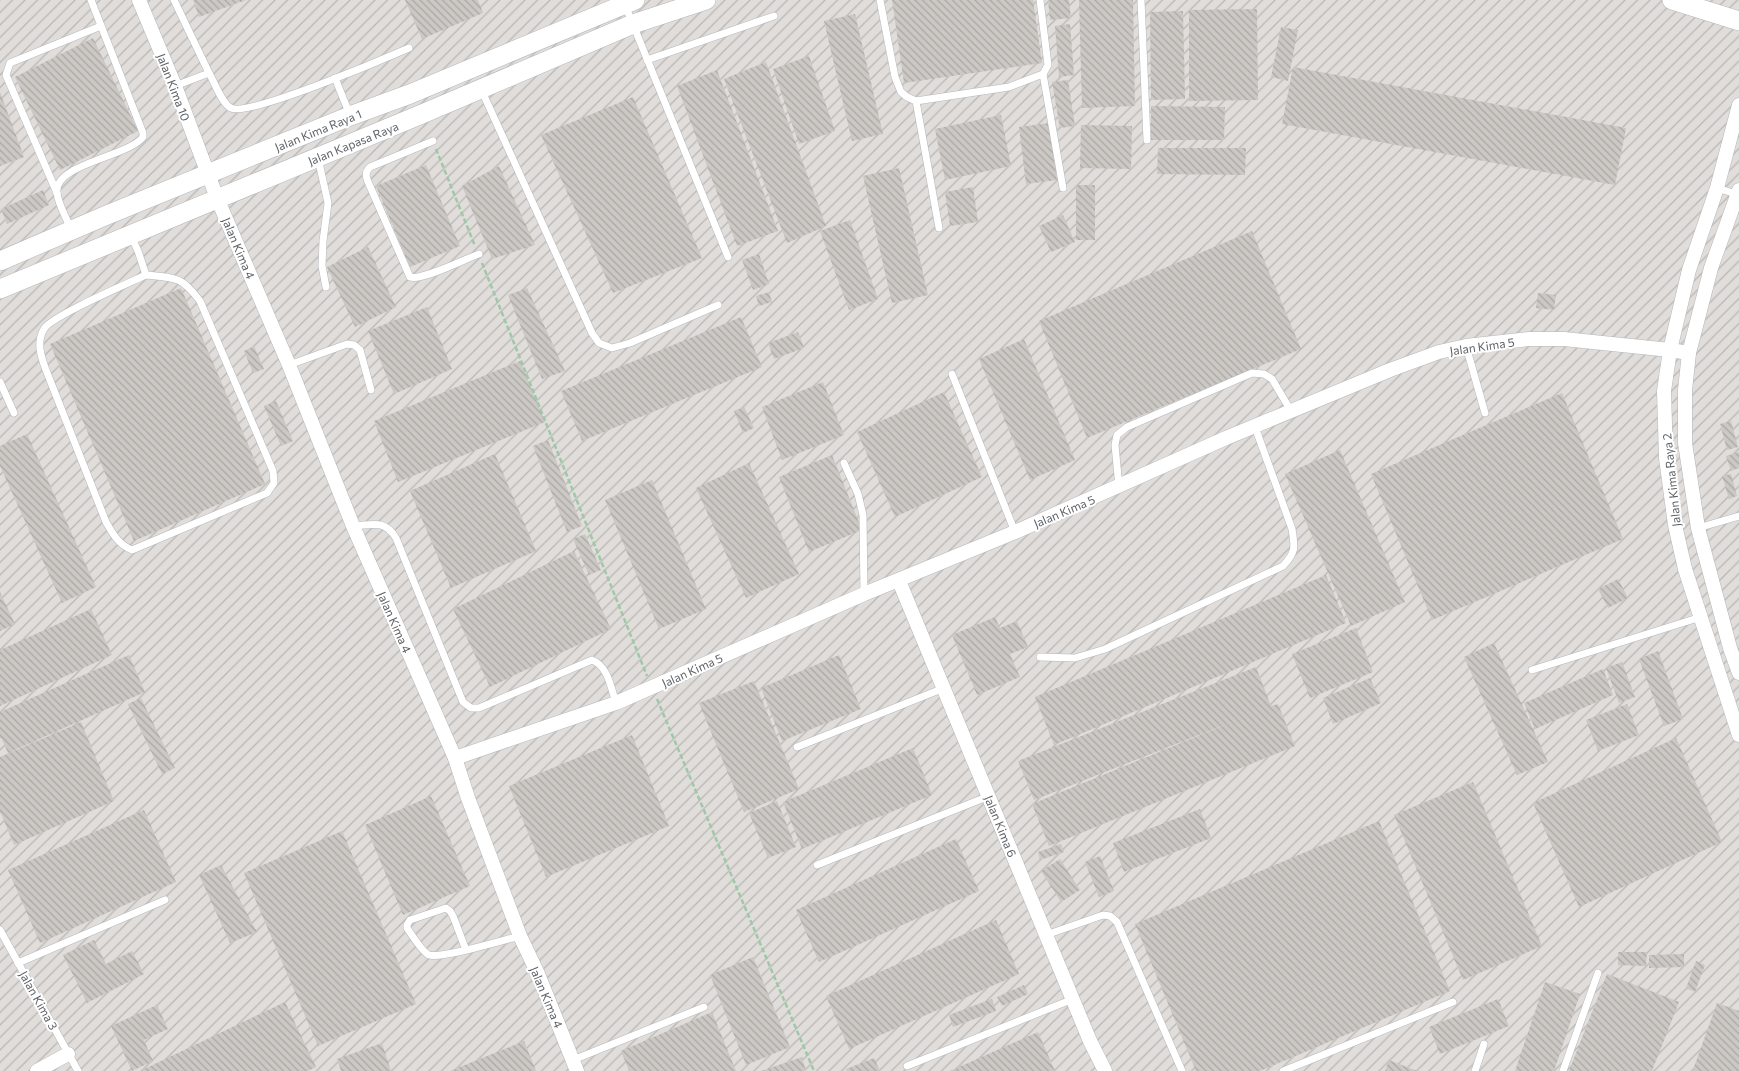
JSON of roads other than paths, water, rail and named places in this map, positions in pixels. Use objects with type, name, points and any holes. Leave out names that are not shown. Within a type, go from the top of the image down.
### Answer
[{"type":"main road","name":"Jalan Kapasa Raya","points":[[0,289],[481,89],[632,24],[706,0]]},
{"type":"main road","points":[[1672,0],[1739,22]]},
{"type":"main road","name":"Jalan Kima Raya 1","points":[[0,261],[350,116],[410,94],[628,1]]},
{"type":"street","name":"Jalan Kima 10","points":[[139,0],[175,86],[208,175]]},
{"type":"street","name":"Jalan Kima Raya 2","points":[[1739,105],[1717,188],[1689,270],[1670,350],[1664,391],[1666,458],[1675,525],[1685,568],[1739,735]]},
{"type":"street","name":"Jalan Kima 4","points":[[208,175],[289,365],[354,526],[455,758],[468,798],[520,936],[538,974],[575,1066]]},
{"type":"street","name":"Jalan Kima Raya 2","points":[[1738,193],[1711,268],[1688,354],[1685,390],[1685,443],[1698,528],[1730,648],[1739,673]]},
{"type":"street","name":"Jalan Kima 5","points":[[455,758],[616,703],[864,594],[899,581],[1119,487],[1226,438],[1390,370],[1439,352],[1466,346],[1529,339],[1564,339],[1670,350],[1688,354]]},
{"type":"street","name":"Jalan Kima 6","points":[[899,581],[1046,935],[1105,1071]]},
{"type":"street","points":[[37,1071],[68,1054]]},
{"type":"lane","points":[[57,193],[58,184],[63,177],[73,170],[134,146],[143,137],[91,0]]},
{"type":"lane","points":[[174,0],[225,103],[231,108],[241,110],[256,107],[409,48]]},
{"type":"lane","points":[[880,0],[895,77],[901,92],[916,100],[1009,87],[1043,74]]},
{"type":"lane","points":[[1040,0],[1048,65],[1043,74],[1063,188]]},
{"type":"lane","points":[[1141,0],[1147,140]]},
{"type":"lane","points":[[628,1],[632,24],[728,256]]},
{"type":"lane","points":[[647,60],[774,16]]},
{"type":"lane","points":[[71,231],[57,193],[6,75],[10,63],[101,26]]},
{"type":"lane","points":[[175,86],[209,72]]},
{"type":"lane","points":[[335,78],[350,116]]},
{"type":"lane","points":[[481,89],[592,334],[599,343],[612,348],[630,343],[718,305]]},
{"type":"lane","points":[[916,100],[940,228]]},
{"type":"lane","points":[[433,142],[370,166],[366,171],[369,184],[410,277],[426,275],[478,254]]},
{"type":"lane","points":[[318,157],[328,203],[322,249],[322,266],[326,286]]},
{"type":"lane","points":[[1717,188],[1738,193]]},
{"type":"lane","points":[[130,234],[146,275]]},
{"type":"lane","points":[[146,275],[174,278],[188,285],[200,301],[273,471],[274,483],[268,493],[132,550],[122,546],[106,522],[40,354],[40,338],[45,327],[70,311],[146,275]]},
{"type":"lane","points":[[289,365],[347,344],[354,345],[360,350],[371,390]]},
{"type":"lane","points":[[1466,346],[1485,413]]},
{"type":"lane","points":[[1119,487],[1117,436],[1127,427],[1252,373],[1264,374],[1272,379],[1291,411]]},
{"type":"lane","points":[[952,374],[1015,532]]},
{"type":"lane","points":[[0,382],[14,413]]},
{"type":"lane","points":[[1040,657],[1075,658],[1105,649],[1283,566],[1293,555],[1293,537],[1255,427]]},
{"type":"lane","points":[[844,463],[858,494],[863,515],[864,594]]},
{"type":"lane","points":[[1698,528],[1739,516]]},
{"type":"lane","points":[[354,526],[381,524],[390,528],[396,538],[463,702],[471,708],[479,708],[592,660],[599,662],[604,669],[616,703]]},
{"type":"lane","points":[[1532,670],[1701,617]]},
{"type":"lane","points":[[1713,654],[1730,648]]},
{"type":"lane","points":[[798,747],[944,688]]},
{"type":"lane","points":[[817,865],[989,796]]},
{"type":"lane","points":[[18,963],[164,900]]},
{"type":"lane","points":[[466,950],[454,916],[446,908],[410,920],[407,925],[407,928],[428,955],[466,950],[520,936]]},
{"type":"lane","points":[[1046,935],[1103,915],[1110,916],[1117,922],[1182,1071]]},
{"type":"lane","name":"Jalan Kima 3","points":[[0,930],[78,1071]]},
{"type":"lane","points":[[1563,1071],[1598,973]]},
{"type":"lane","points":[[907,1066],[1073,999]]},
{"type":"lane","points":[[1283,1071],[1454,1002]]},
{"type":"lane","points":[[575,1066],[704,1007]]},
{"type":"lane","points":[[1475,1071],[1484,1044]]}]
